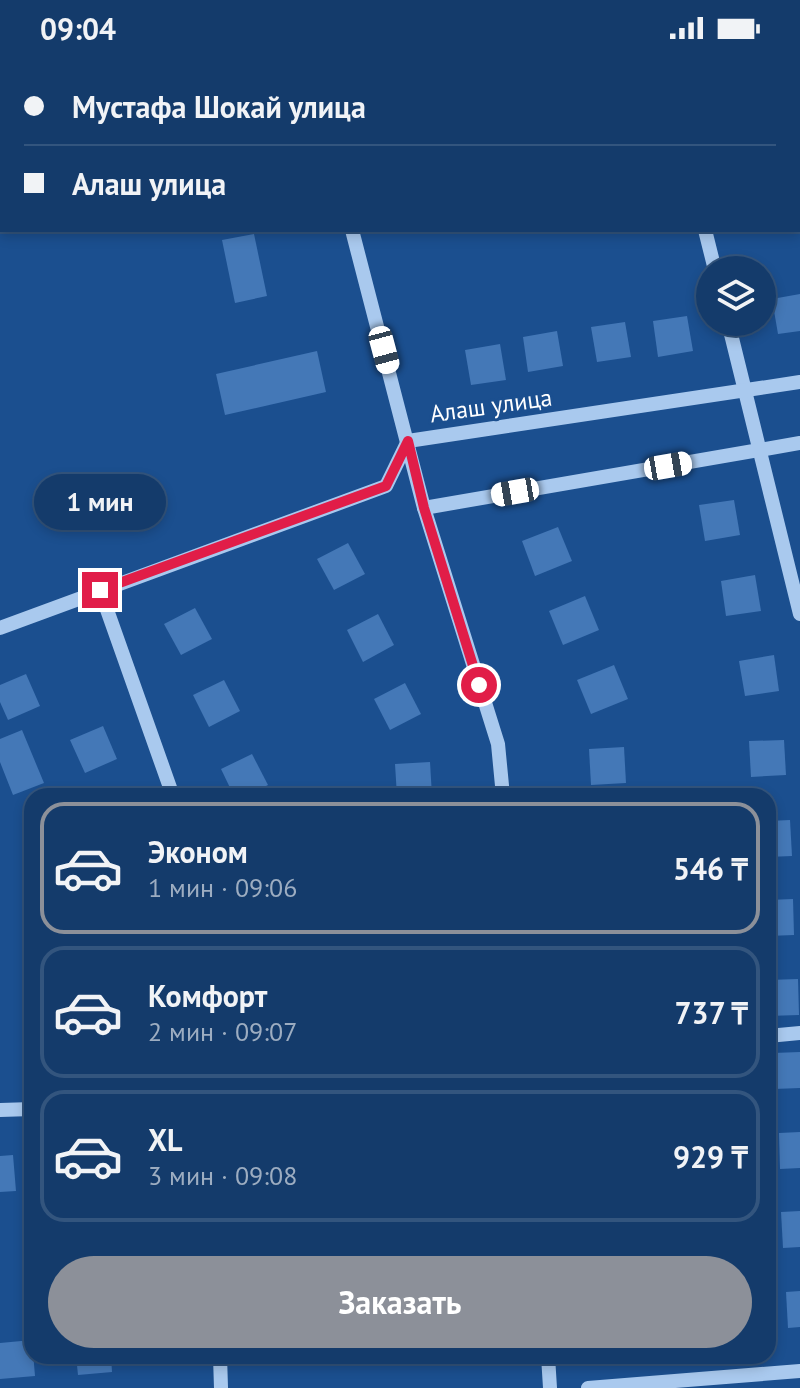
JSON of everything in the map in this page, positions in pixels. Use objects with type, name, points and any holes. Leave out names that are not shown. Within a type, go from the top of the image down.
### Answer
[{"type":"street","points":[[353,232],[424,508],[498,744],[502,788]]},
{"type":"street","points":[[706,232],[712,256]]},
{"type":"street","points":[[731,336],[800,614]]},
{"type":"street","name":"Алаш улица","points":[[0,628],[386,486],[408,441],[800,382]]},
{"type":"street","points":[[424,508],[800,443]]},
{"type":"street","points":[[100,590],[170,788]]},
{"type":"street","points":[[776,1035],[800,1033]]},
{"type":"street","points":[[0,1110],[24,1109]]},
{"type":"street","points":[[220,1364],[221,1388]]},
{"type":"street","points":[[548,1364],[550,1388]]},
{"type":"street","points":[[588,1388],[800,1371]]},
{"type":"building","points":[[254,234],[267,296],[235,303],[222,240]]},
{"type":"building","points":[[800,294],[800,331],[778,334],[776,298]]},
{"type":"building","points":[[687,316],[693,351],[658,357],[653,321]]},
{"type":"building","points":[[625,322],[631,357],[597,362],[591,327]]},
{"type":"building","points":[[557,331],[563,366],[528,372],[523,337]]},
{"type":"building","points":[[500,344],[506,380],[471,385],[465,350]]},
{"type":"building","points":[[317,351],[326,392],[225,415],[216,374]]},
{"type":"building","points":[[734,500],[740,535],[705,541],[699,505]]},
{"type":"building","points":[[558,527],[572,561],[535,576],[522,541]]},
{"type":"building","points":[[348,543],[365,574],[334,590],[317,559]]},
{"type":"building","points":[[755,575],[761,611],[726,616],[721,581]]},
{"type":"building","points":[[585,596],[599,630],[563,645],[549,611]]},
{"type":"building","points":[[195,608],[212,639],[181,655],[164,624]]},
{"type":"building","points":[[378,614],[394,645],[363,662],[347,630]]},
{"type":"building","points":[[774,655],[779,691],[745,696],[739,661]]},
{"type":"building","points":[[614,665],[628,699],[591,714],[577,680]]},
{"type":"building","points":[[26,674],[40,706],[8,720],[0,702],[0,685]]},
{"type":"building","points":[[224,680],[240,711],[209,727],[193,695]]},
{"type":"building","points":[[405,683],[421,714],[390,730],[374,699]]},
{"type":"building","points":[[103,726],[117,759],[85,773],[70,740]]},
{"type":"building","points":[[22,730],[44,783],[24,788],[13,795],[0,762],[0,739]]},
{"type":"building","points":[[784,740],[786,775],[751,777],[749,741]]},
{"type":"building","points":[[624,747],[626,783],[591,785],[589,749]]},
{"type":"building","points":[[252,754],[268,785],[262,788],[230,788],[221,769]]},
{"type":"building","points":[[430,762],[432,788],[396,788],[395,764]]},
{"type":"building","points":[[790,820],[792,856],[776,857],[776,821]]},
{"type":"building","points":[[793,899],[794,935],[776,936],[776,900]]},
{"type":"building","points":[[798,979],[799,1015],[776,1016],[776,980]]},
{"type":"building","points":[[800,1052],[800,1088],[776,1089],[776,1053]]},
{"type":"building","points":[[800,1132],[800,1168],[780,1169],[779,1133]]},
{"type":"building","points":[[13,1155],[16,1191],[0,1192],[0,1156]]},
{"type":"building","points":[[800,1211],[800,1247],[783,1248],[781,1212]]},
{"type":"building","points":[[800,1291],[800,1327],[788,1328],[786,1292]]},
{"type":"building","points":[[24,1341],[24,1364],[34,1364],[35,1376],[0,1379],[0,1343]]},
{"type":"building","points":[[77,1364],[112,1364],[112,1372],[78,1375]]},
{"type":"route","points":[[100,590],[386,486],[408,441],[424,508],[479,685]]}]
